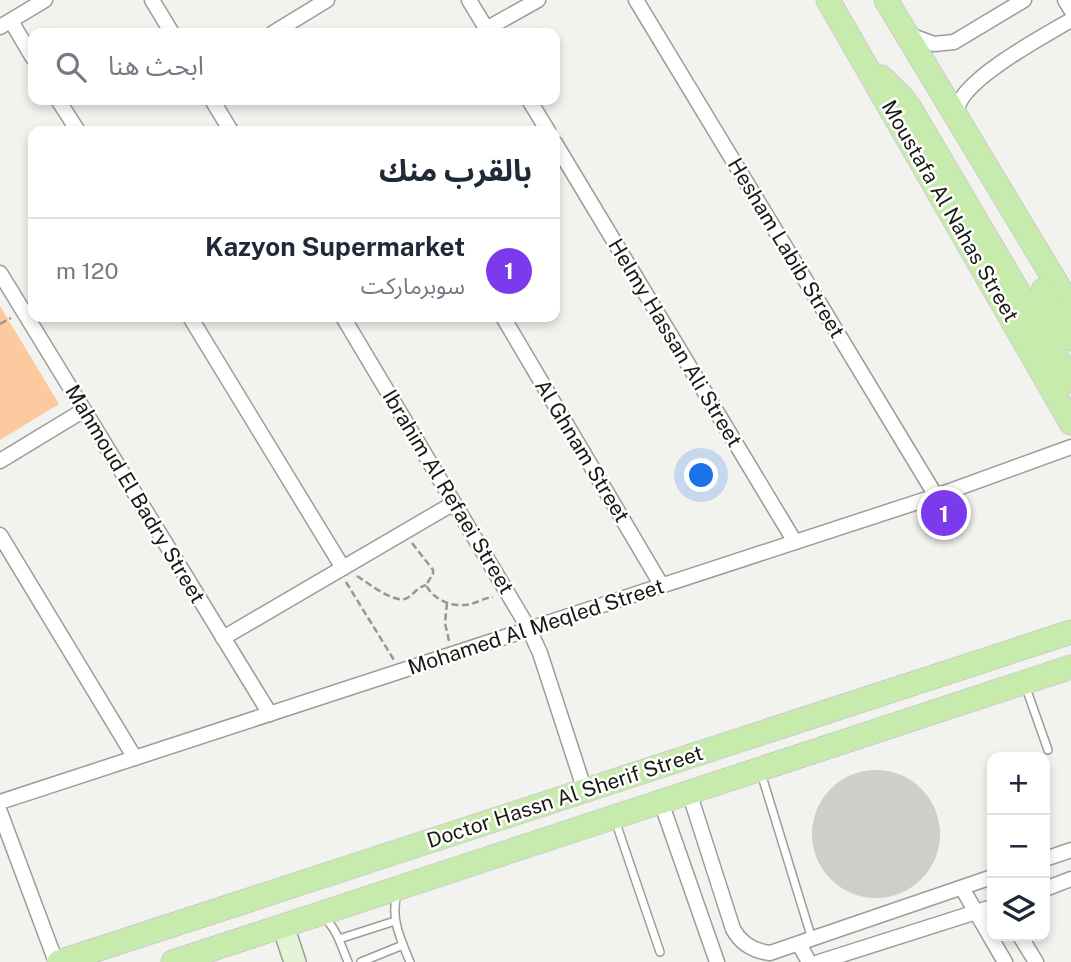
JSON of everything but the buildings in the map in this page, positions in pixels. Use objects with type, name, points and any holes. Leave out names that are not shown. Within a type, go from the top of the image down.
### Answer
[{"type":"main road","name":"Moustafa Al Nahas Street","points":[[828,0],[1071,423]]},
{"type":"main road","points":[[886,0],[1071,307]]},
{"type":"main road","points":[[867,67],[891,85],[910,108],[1071,382]]},
{"type":"main road","points":[[957,117],[957,134],[965,155],[1071,339]]},
{"type":"main road","name":"Doctor Hassn Al Sherif Street","points":[[58,962],[1071,632]]},
{"type":"main road","name":"Doctor Hassn Al Sherif Street","points":[[173,962],[1071,667]]},
{"type":"main road","points":[[151,933],[161,962]]},
{"type":"street","points":[[28,52],[5,24],[45,0]]},
{"type":"street","points":[[152,0],[169,28]]},
{"type":"street","points":[[280,28],[309,5],[327,0]]},
{"type":"street","points":[[469,0],[486,28]]},
{"type":"street","points":[[493,28],[538,0]]},
{"type":"street","name":"Hesham Labib Street","points":[[636,0],[936,496]]},
{"type":"street","points":[[907,34],[934,44],[954,42],[1024,0]]},
{"type":"street","points":[[1065,0],[1071,10]]},
{"type":"street","points":[[957,117],[958,104],[987,74],[1003,61],[1071,20]]},
{"type":"street","points":[[61,105],[75,126]]},
{"type":"street","points":[[215,105],[228,126]]},
{"type":"street","points":[[532,105],[543,126]]},
{"type":"street","name":"Helmy Hassan Ali Street","points":[[560,151],[795,542]]},
{"type":"street","name":"Mahmoud El Badry Street","points":[[0,273],[28,307]]},
{"type":"street","name":"Mahmoud El Badry Street","points":[[36,322],[84,410],[270,714]]},
{"type":"street","points":[[193,322],[341,569]]},
{"type":"street","name":"Ibrahim Al Refaei Street","points":[[345,322],[529,629],[540,653],[585,791]]},
{"type":"street","name":"Al Ghnam Street","points":[[506,322],[662,586]]},
{"type":"street","points":[[0,461],[84,410]]},
{"type":"street","name":"Mohamed Al Meqled Street","points":[[0,802],[936,496],[1071,447]]},
{"type":"street","points":[[223,638],[454,503]]},
{"type":"street","points":[[0,535],[135,758]]},
{"type":"street","points":[[690,792],[733,929],[736,936],[753,949],[770,953],[987,882]]},
{"type":"street","points":[[661,802],[717,962]]},
{"type":"street","points":[[0,812],[58,962]]},
{"type":"street","points":[[1050,857],[1071,850]]},
{"type":"street","points":[[1050,887],[1071,879]]},
{"type":"street","points":[[962,888],[1005,962]]},
{"type":"street","points":[[811,940],[830,961],[987,909]]},
{"type":"street","points":[[283,926],[295,962]]},
{"type":"street","points":[[809,962],[811,940]]},
{"type":"street","points":[[1023,941],[1036,962]]},
{"type":"lane","points":[[1024,682],[1048,750]]},
{"type":"lane","points":[[760,769],[811,940]]},
{"type":"lane","points":[[614,817],[660,952]]},
{"type":"lane","points":[[402,887],[394,907],[395,921],[410,962]]},
{"type":"lane","points":[[320,914],[332,925],[348,962]]},
{"type":"lane","points":[[339,939],[395,921]]},
{"type":"lane","points":[[361,962],[403,945]]},
{"type":"path","points":[[341,569],[397,600],[405,599],[415,590],[426,586],[433,570],[404,532]]},
{"type":"path","points":[[341,569],[401,671]]},
{"type":"path","points":[[426,586],[433,595],[447,603],[465,605],[501,597],[513,600]]},
{"type":"path","points":[[447,603],[446,632],[456,653]]},
{"type":"shaded area","points":[[0,306],[59,404],[0,440]]},
{"type":"place","name":"Kazyon Supermarket","points":[[944,513]]}]
